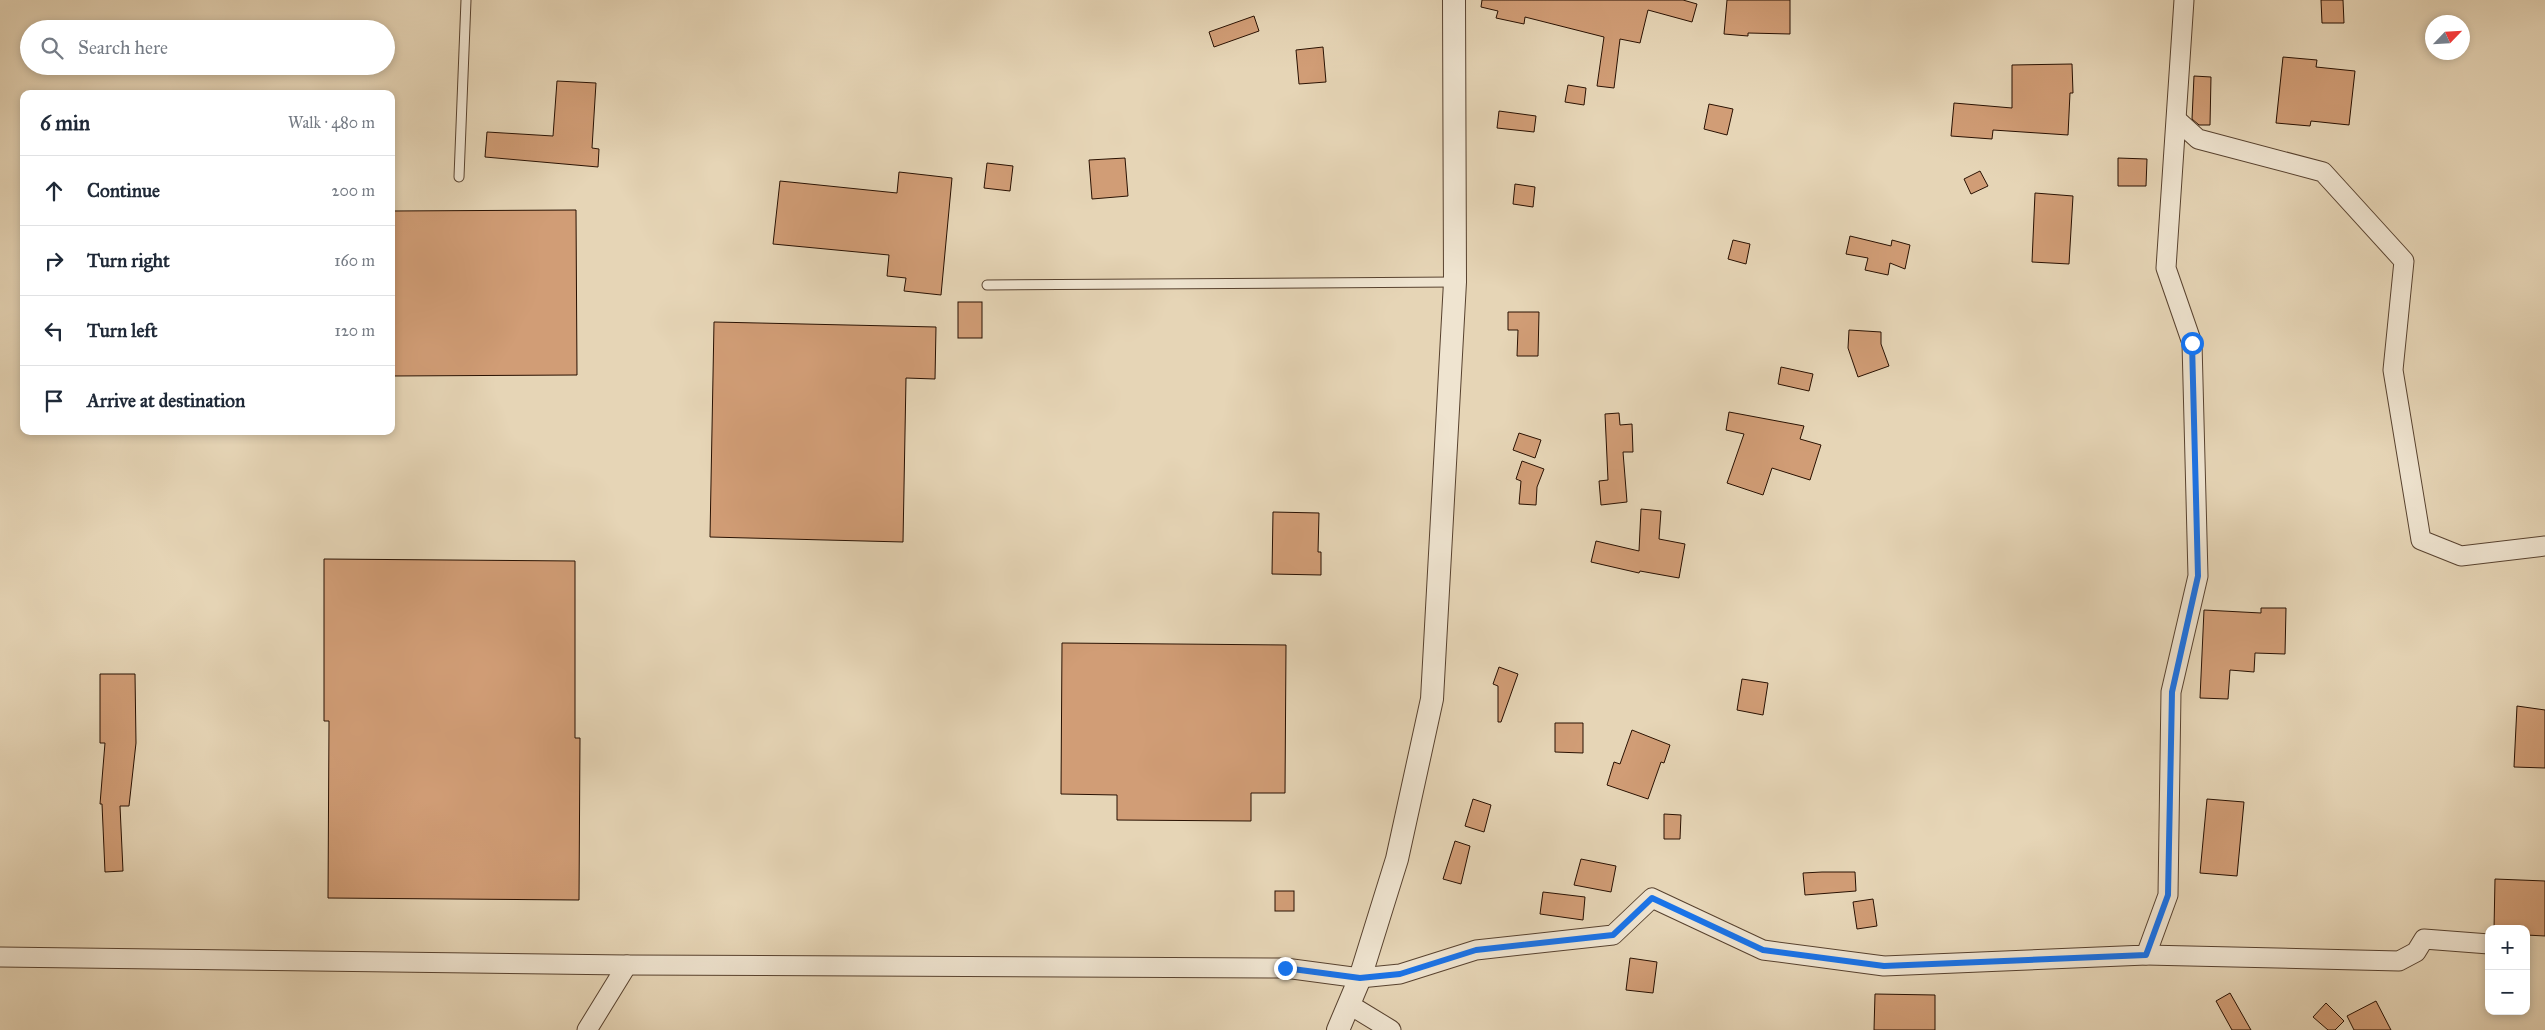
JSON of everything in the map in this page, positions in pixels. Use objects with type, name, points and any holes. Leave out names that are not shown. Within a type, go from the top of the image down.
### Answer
[{"type":"street","points":[[1338,1030],[1360,978],[1397,859],[1432,699],[1455,282],[1454,0]]},
{"type":"street","points":[[2146,955],[2168,895],[2172,692],[2198,576],[2192,343],[2166,268],[2184,0]]},
{"type":"street","points":[[2177,120],[2198,140],[2323,172],[2404,261],[2393,370],[2421,540],[2461,556],[2545,546]]},
{"type":"street","points":[[0,957],[627,965],[1285,968],[1360,978],[1400,974],[1476,950],[1613,935],[1652,898],[1763,950],[1884,966],[2146,955],[2399,961],[2416,952],[2424,939],[2485,944]]},
{"type":"street","points":[[587,1030],[627,965]]},
{"type":"street","points":[[1350,1005],[1391,1030]]},
{"type":"lane","points":[[459,177],[466,0]]},
{"type":"lane","points":[[987,285],[1455,282]]},
{"type":"building","points":[[1482,0],[1683,0],[1697,4],[1692,22],[1648,10],[1640,43],[1620,39],[1614,88],[1597,86],[1604,37],[1525,17],[1524,24],[1496,18],[1498,11],[1481,7]]},
{"type":"building","points":[[1727,0],[1790,0],[1790,34],[1748,33],[1748,36],[1724,34]]},
{"type":"building","points":[[2321,0],[2343,0],[2344,23],[2322,23]]},
{"type":"building","points":[[1254,16],[1259,31],[1214,47],[1209,32]]},
{"type":"building","points":[[1323,47],[1326,82],[1299,84],[1296,50]]},
{"type":"building","points":[[2283,57],[2317,60],[2316,67],[2355,71],[2349,125],[2311,121],[2310,126],[2276,123]]},
{"type":"building","points":[[2072,64],[2073,93],[2070,93],[2068,135],[1993,130],[1992,139],[1951,136],[1954,103],[2012,108],[2012,65]]},
{"type":"building","points":[[2194,76],[2211,77],[2210,125],[2199,125],[2192,119]]},
{"type":"building","points":[[557,81],[596,83],[592,148],[599,149],[598,167],[485,157],[487,132],[553,136]]},
{"type":"building","points":[[1568,85],[1586,88],[1584,105],[1565,102]]},
{"type":"building","points":[[1709,104],[1733,109],[1727,135],[1704,129]]},
{"type":"building","points":[[1499,111],[1536,116],[1534,132],[1497,128]]},
{"type":"building","points":[[1125,158],[1128,196],[1092,199],[1089,160]]},
{"type":"building","points":[[2118,158],[2147,159],[2146,186],[2118,186]]},
{"type":"building","points":[[987,163],[1013,166],[1010,191],[984,188]]},
{"type":"building","points":[[1980,171],[1988,186],[1971,194],[1964,179]]},
{"type":"building","points":[[899,172],[952,178],[941,295],[904,291],[906,278],[887,276],[889,255],[773,244],[780,181],[897,193]]},
{"type":"building","points":[[1515,184],[1535,187],[1533,207],[1513,204]]},
{"type":"building","points":[[2035,193],[2073,196],[2069,264],[2032,262]]},
{"type":"building","points":[[576,210],[577,375],[395,376],[395,211]]},
{"type":"building","points":[[1850,236],[1891,246],[1892,240],[1910,245],[1905,269],[1890,263],[1888,275],[1865,270],[1868,258],[1846,254]]},
{"type":"building","points":[[1733,240],[1750,244],[1746,264],[1728,259]]},
{"type":"building","points":[[958,302],[982,302],[982,338],[958,338]]},
{"type":"building","points":[[1508,312],[1539,312],[1538,356],[1517,356],[1518,330],[1508,330]]},
{"type":"building","points":[[714,322],[936,327],[935,379],[906,378],[903,542],[710,537]]},
{"type":"building","points":[[1849,330],[1881,332],[1881,344],[1889,366],[1858,377],[1848,348]]},
{"type":"building","points":[[1781,367],[1813,374],[1809,391],[1778,384]]},
{"type":"building","points":[[1729,412],[1804,426],[1800,439],[1821,445],[1810,480],[1772,468],[1763,495],[1727,483],[1744,434],[1726,430]]},
{"type":"building","points":[[1619,413],[1620,425],[1632,424],[1633,452],[1623,452],[1627,502],[1601,505],[1599,481],[1608,480],[1605,414]]},
{"type":"building","points":[[1519,433],[1541,440],[1535,458],[1513,450]]},
{"type":"building","points":[[1522,461],[1544,469],[1537,487],[1536,505],[1519,504],[1521,481],[1516,479]]},
{"type":"building","points":[[1641,509],[1661,511],[1659,539],[1685,544],[1679,578],[1640,571],[1639,573],[1591,562],[1596,541],[1639,551]]},
{"type":"building","points":[[1273,512],[1319,513],[1318,552],[1321,552],[1321,575],[1272,574]]},
{"type":"building","points":[[324,559],[575,561],[575,738],[580,738],[579,900],[328,898],[329,721],[324,721]]},
{"type":"building","points":[[2261,608],[2286,608],[2285,654],[2255,653],[2254,672],[2230,670],[2228,699],[2200,698],[2204,610],[2261,613]]},
{"type":"building","points":[[1062,643],[1286,645],[1285,793],[1251,793],[1251,821],[1117,820],[1117,795],[1061,794]]},
{"type":"building","points":[[1499,667],[1518,674],[1501,722],[1498,722],[1498,686],[1493,684]]},
{"type":"building","points":[[100,674],[135,674],[136,743],[129,806],[120,806],[123,871],[105,872],[102,804],[100,804],[105,743],[100,743]]},
{"type":"building","points":[[1742,679],[1768,683],[1763,715],[1737,710]]},
{"type":"building","points":[[2517,706],[2545,710],[2545,768],[2514,767]]},
{"type":"building","points":[[1555,723],[1583,723],[1583,753],[1555,752]]},
{"type":"building","points":[[1632,730],[1670,745],[1664,763],[1661,762],[1648,799],[1607,785],[1614,762],[1620,764]]},
{"type":"building","points":[[1473,799],[1491,805],[1484,832],[1465,826]]},
{"type":"building","points":[[2207,799],[2244,802],[2237,876],[2200,873]]},
{"type":"building","points":[[1664,814],[1681,815],[1680,839],[1664,839]]},
{"type":"building","points":[[1455,841],[1470,846],[1461,884],[1443,879]]},
{"type":"building","points":[[1581,859],[1616,866],[1611,892],[1574,885]]},
{"type":"building","points":[[1855,872],[1856,891],[1805,895],[1803,873]]},
{"type":"building","points":[[2495,879],[2545,881],[2545,936],[2530,935],[2530,925],[2494,925]]},
{"type":"building","points":[[1275,891],[1294,891],[1294,911],[1275,911]]},
{"type":"building","points":[[1543,892],[1585,897],[1583,920],[1540,914]]},
{"type":"building","points":[[1873,899],[1877,926],[1857,929],[1853,902]]},
{"type":"building","points":[[1630,958],[1657,962],[1653,993],[1626,990]]},
{"type":"building","points":[[2230,993],[2251,1030],[2232,1030],[2216,1001]]},
{"type":"building","points":[[1875,994],[1935,995],[1935,1030],[1874,1030]]},
{"type":"building","points":[[2376,1001],[2391,1030],[2354,1030],[2347,1016]]},
{"type":"building","points":[[2326,1003],[2344,1021],[2335,1030],[2328,1030],[2313,1017]]},
{"type":"route","points":[[1285,968],[1360,978],[1400,974],[1476,950],[1613,935],[1652,898],[1763,950],[1884,966],[2146,955],[2168,895],[2172,692],[2198,576],[2192,343]]}]
